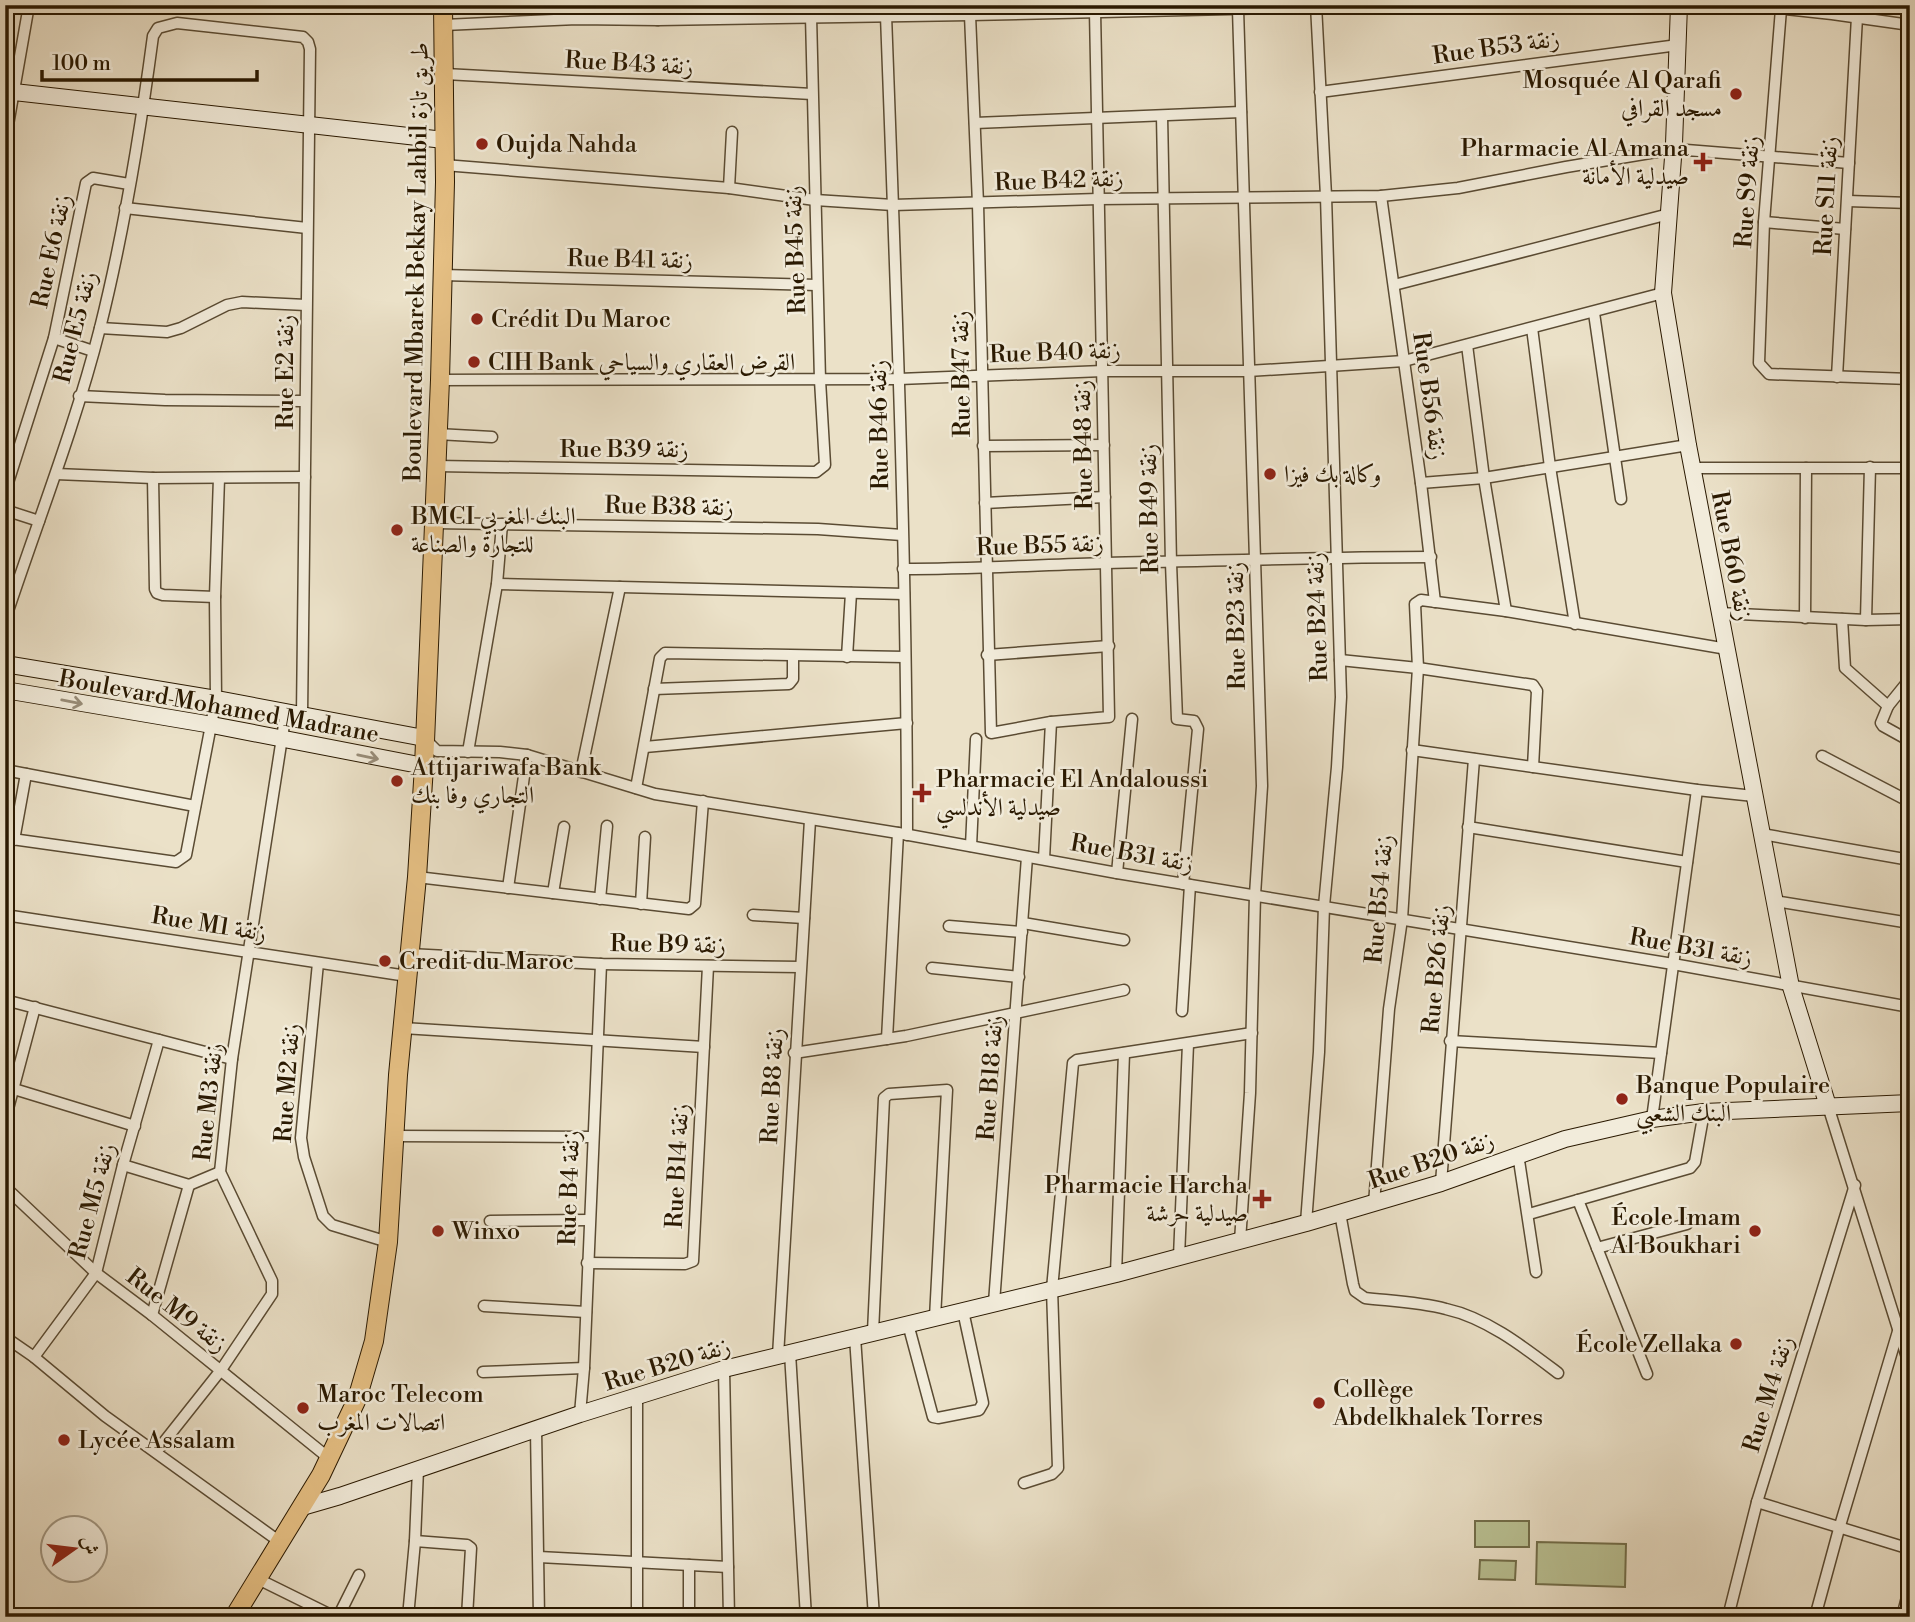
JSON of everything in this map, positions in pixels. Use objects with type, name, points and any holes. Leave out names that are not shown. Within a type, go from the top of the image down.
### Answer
[{"type":"main road","name":"Boulevard Mbarek Bekkay Lahbil طريق تازة","points":[[234,1617],[330,1459],[356,1399],[374,1341],[388,1242],[407,976],[417,877],[435,523],[444,165],[443,5]]},
{"type":"street","points":[[5,142],[10,91],[29,5]]},
{"type":"street","points":[[575,5],[577,19]]},
{"type":"street","points":[[657,5],[658,20]]},
{"type":"street","points":[[444,25],[577,19],[658,20],[779,11],[811,16],[866,10],[886,15],[1061,9],[1095,11],[1402,5]]},
{"type":"street","name":"Rue B60 زنقة","points":[[1679,5],[1674,149],[1663,293],[1688,445],[1791,987],[1829,1106]]},
{"type":"street","points":[[1747,5],[1832,10],[1857,17],[1910,25]]},
{"type":"street","name":"Rue B24 زنقة","points":[[1306,1223],[1319,1052],[1324,906],[1341,720],[1326,196],[1316,6]]},
{"type":"street","name":"Rue B23 زنقة","points":[[1238,9],[1262,786],[1240,1241]]},
{"type":"street","name":"Rue S9 زنقة","points":[[1781,9],[1765,222],[1759,363],[1769,374],[1837,377]]},
{"type":"street","name":"Rue B48 زنقة","points":[[991,733],[1051,722],[1109,717],[1095,11]]},
{"type":"street","name":"Rue B47 زنقة","points":[[977,12],[975,123],[991,733]]},
{"type":"street","name":"Rue B46 زنقة","points":[[886,15],[899,379],[907,723],[887,1040]]},
{"type":"street","name":"Rue B45 زنقة","points":[[811,16],[817,285],[825,465],[821,470],[811,472]]},
{"type":"street","name":"Rue S11 زنقة","points":[[1837,377],[1857,17]]},
{"type":"street","name":"Rue E2 زنقة","points":[[153,36],[158,28],[177,23],[298,36],[306,38],[310,49],[307,123],[305,477],[294,713]]},
{"type":"street","name":"Rue E5 زنقة","points":[[5,620],[10,592],[56,474],[100,328],[144,105],[153,36]]},
{"type":"street","name":"Rue B53 زنقة","points":[[1320,92],[1678,45]]},
{"type":"street","name":"Rue B43 زنقة","points":[[444,74],[812,94]]},
{"type":"street","points":[[10,91],[444,140]]},
{"type":"street","points":[[975,123],[1241,113]]},
{"type":"street","name":"Rue B49 زنقة","points":[[1162,116],[1171,563],[1177,719],[1194,722],[1198,729],[1186,884]]},
{"type":"street","points":[[729,188],[732,132]]},
{"type":"street","name":"Rue B42 زنقة","points":[[444,165],[729,188],[815,200],[893,205],[1098,199],[1381,196],[1458,188],[1674,149],[1849,163]]},
{"type":"street","name":"Rue E6 زنقة","points":[[5,492],[54,338],[88,180],[93,178],[129,184]]},
{"type":"street","name":"Rue B56 زنقة","points":[[1381,196],[1435,602]]},
{"type":"street","points":[[1848,201],[1910,203]]},
{"type":"street","points":[[125,208],[307,228]]},
{"type":"street","points":[[1394,285],[1670,214]]},
{"type":"street","points":[[1765,222],[1845,229]]},
{"type":"street","name":"Rue B41 زنقة","points":[[442,275],[817,285]]},
{"type":"street","name":"Rue B40 زنقة","points":[[440,380],[899,379],[1103,371],[1248,371],[1329,366],[1404,360],[1663,293]]},
{"type":"street","points":[[100,328],[167,332],[227,305],[242,302],[306,305]]},
{"type":"street","points":[[1594,313],[1621,499]]},
{"type":"street","points":[[1532,328],[1550,467],[1575,624]]},
{"type":"street","points":[[54,338],[93,351]]},
{"type":"street","points":[[1466,345],[1506,611]]},
{"type":"street","points":[[1837,377],[1910,379]]},
{"type":"street","points":[[79,396],[164,400],[305,401]]},
{"type":"street","points":[[438,434],[492,437]]},
{"type":"street","points":[[983,446],[1104,445]]},
{"type":"street","points":[[1421,483],[1485,478],[1688,445]]},
{"type":"street","name":"Rue B39 زنقة","points":[[437,466],[811,472]]},
{"type":"street","points":[[1866,620],[1870,467]]},
{"type":"street","points":[[1693,468],[1910,468]]},
{"type":"street","points":[[1805,618],[1806,468]]},
{"type":"street","points":[[56,474],[153,478],[305,477]]},
{"type":"street","points":[[153,478],[157,593],[215,597]]},
{"type":"street","points":[[26,774],[10,839],[176,862],[186,855],[216,699],[215,597],[219,478]]},
{"type":"street","points":[[985,503],[1105,496]]},
{"type":"street","points":[[5,510],[39,521]]},
{"type":"street","name":"Rue B38 زنقة","points":[[435,523],[818,529],[902,535]]},
{"type":"street","points":[[468,751],[497,584],[502,524]]},
{"type":"street","name":"Rue B55 زنقة","points":[[903,569],[986,569],[1336,557],[1431,557]]},
{"type":"street","points":[[497,584],[904,594]]},
{"type":"street","points":[[581,772],[620,587]]},
{"type":"street","points":[[848,657],[851,593]]},
{"type":"street","name":"Rue B54 زنقة","points":[[1374,1204],[1389,1009],[1402,919],[1418,668],[1415,604],[1421,600],[1435,602]]},
{"type":"street","points":[[1435,602],[1506,611],[1727,649]]},
{"type":"street","points":[[1719,613],[1910,620]]},
{"type":"street","points":[[1842,619],[1845,668],[1888,706]]},
{"type":"street","points":[[987,655],[1109,646]]},
{"type":"street","points":[[636,788],[660,658],[668,653],[905,657]]},
{"type":"street","points":[[654,689],[789,684],[793,679],[793,657]]},
{"type":"street","points":[[1340,660],[1418,668],[1535,687],[1533,767]]},
{"type":"street","name":"Boulevard Mohamed Madrane","points":[[5,664],[216,699],[425,738]]},
{"type":"street","points":[[1910,683],[1905,685],[1888,706],[1881,723],[1910,741]]},
{"type":"street","name":"Boulevard Mohamed Madrane","points":[[5,690],[212,725],[424,766]]},
{"type":"street","name":"Rue M3 زنقة","points":[[156,1452],[221,1370],[272,1294],[272,1286],[220,1171],[232,1059],[281,738],[294,713]]},
{"type":"street","points":[[1117,873],[1132,719]]},
{"type":"street","points":[[1044,859],[1051,722]]},
{"type":"street","points":[[645,747],[907,723]]},
{"type":"street","points":[[424,766],[437,751],[425,738]]},
{"type":"street","points":[[971,846],[976,739]]},
{"type":"street","points":[[1412,750],[1754,796]]},
{"type":"street","name":"Rue B31 زنقة","points":[[437,751],[527,755],[655,794],[1673,964],[1910,1007]]},
{"type":"street","points":[[509,888],[527,755]]},
{"type":"street","points":[[1822,756],[1910,802]]},
{"type":"street","name":"Rue B26 زنقة","points":[[1441,1183],[1474,759]]},
{"type":"street","points":[[5,770],[195,806]]},
{"type":"street","points":[[1652,1119],[1697,790]]},
{"type":"street","name":"Rue B9 زنقة","points":[[417,877],[689,909],[695,904],[703,801]]},
{"type":"street","name":"Rue B8 زنقة","points":[[806,1617],[784,1354],[794,1054],[810,820]]},
{"type":"street","points":[[600,899],[607,826]]},
{"type":"street","points":[[553,893],[564,827]]},
{"type":"street","points":[[1468,827],[1687,862]]},
{"type":"street","points":[[1762,834],[1910,860]]},
{"type":"street","points":[[641,904],[645,837]]},
{"type":"street","name":"Rue B18 زنقة","points":[[994,1303],[1027,857]]},
{"type":"street","points":[[1182,1011],[1186,884]]},
{"type":"street","points":[[1775,901],[1910,923]]},
{"type":"street","name":"Rue M1 زنقة","points":[[5,915],[407,976]]},
{"type":"street","points":[[753,915],[804,918]]},
{"type":"street","points":[[949,926],[1022,928],[1124,940]]},
{"type":"street","name":"Rue B9 زنقة","points":[[409,954],[601,964],[800,967]]},
{"type":"street","name":"Rue M2 زنقة","points":[[318,964],[302,1138],[304,1157],[323,1216],[328,1222],[388,1242]]},
{"type":"street","name":"Rue B4 زنقة","points":[[580,1413],[601,964]]},
{"type":"street","name":"Rue B14 زنقة","points":[[587,1263],[685,1264],[693,1261],[708,966]]},
{"type":"street","points":[[932,968],[1018,977]]},
{"type":"street","points":[[794,1054],[887,1040],[1124,990]]},
{"type":"street","points":[[5,1000],[232,1059]]},
{"type":"street","points":[[5,1120],[35,1007]]},
{"type":"street","points":[[403,1028],[704,1047]]},
{"type":"street","points":[[1024,1483],[1052,1474],[1058,1468],[1052,1289],[1072,1066],[1077,1060],[1252,1033]]},
{"type":"street","name":"Rue M5 زنقة","points":[[34,1357],[96,1273],[123,1165],[159,1040]]},
{"type":"street","points":[[1450,1041],[1661,1053]]},
{"type":"street","points":[[1179,1257],[1188,1044]]},
{"type":"street","points":[[1116,1274],[1124,1053]]},
{"type":"street","points":[[14,1089],[135,1126]]},
{"type":"street","points":[[873,1332],[884,1098],[889,1094],[947,1090],[935,1318]]},
{"type":"street","points":[[1910,1103],[1829,1106],[1910,1367]]},
{"type":"street","name":"Rue B20 زنقة","points":[[302,1507],[580,1413],[724,1370],[1116,1274],[1306,1223],[1441,1183],[1565,1139],[1652,1119],[1704,1112],[1829,1106]]},
{"type":"street","points":[[1529,1214],[1690,1168],[1695,1162],[1704,1112]]},
{"type":"street","points":[[395,1136],[592,1136]]},
{"type":"street","points":[[1518,1154],[1536,1272]]},
{"type":"street","points":[[123,1165],[189,1185],[220,1171]]},
{"type":"street","points":[[152,1315],[189,1185]]},
{"type":"street","name":"Rue M4 زنقة","points":[[1728,1617],[1757,1502],[1855,1185]]},
{"type":"street","name":"Rue M9 زنقة","points":[[5,1187],[96,1273],[330,1459]]},
{"type":"street","points":[[1578,1200],[1647,1374]]},
{"type":"street","points":[[1340,1213],[1353,1284],[1360,1295],[1459,1313],[1522,1346],[1558,1373]]},
{"type":"street","points":[[490,1221],[589,1220]]},
{"type":"street","points":[[1597,1248],[1686,1224]]},
{"type":"street","points":[[484,1306],[586,1312]]},
{"type":"street","points":[[908,1324],[933,1417],[979,1410],[983,1403],[963,1311]]},
{"type":"street","points":[[1815,1617],[1899,1328]]},
{"type":"street","points":[[5,1337],[34,1357],[105,1416],[280,1542]]},
{"type":"street","points":[[855,1337],[874,1617]]},
{"type":"street","points":[[483,1371],[584,1368]]},
{"type":"street","points":[[724,1370],[729,1617]]},
{"type":"street","points":[[637,1396],[637,1617]]},
{"type":"street","points":[[536,1429],[539,1617]]},
{"type":"street","points":[[408,1617],[418,1469]]},
{"type":"street","points":[[1757,1502],[1910,1549]]},
{"type":"street","points":[[415,1541],[467,1545],[471,1548],[467,1617]]},
{"type":"street","points":[[539,1556],[727,1567]]},
{"type":"street","points":[[689,1564],[689,1617]]},
{"type":"street","points":[[258,1579],[337,1617],[359,1575]]},
{"type":"street","points":[[1902,1617],[1910,1585]]},
{"type":"green space","points":[[1475,1521],[1529,1521],[1529,1547],[1475,1547]]},
{"type":"green space","points":[[1537,1542],[1626,1544],[1625,1587],[1536,1584]]},
{"type":"green space","points":[[1480,1560],[1516,1561],[1515,1580],[1479,1579]]},
{"type":"place","name":"Mosquée Al Qarafi مسجد القرافي","points":[[1736,94]]},
{"type":"place","name":"Oujda Nahda","points":[[482,144]]},
{"type":"place","name":"Pharmacie Al Amana صيدلية الأمانة","points":[[1703,162]]},
{"type":"place","name":"Crédit Du Maroc","points":[[477,319]]},
{"type":"place","name":"CIH Bank القرض العقاري والسياحي","points":[[474,362]]},
{"type":"place","name":"وكالة بك فيزا","points":[[1270,474]]},
{"type":"place","name":"BMCI البنك المغربي للتجارة والصناعة","points":[[397,530]]},
{"type":"place","name":"Attijariwafa Bank التجاري وفا بنك","points":[[397,781]]},
{"type":"place","name":"Pharmacie El Andaloussi صيدلية الأندلسي","points":[[922,793]]},
{"type":"place","name":"Credit du Maroc","points":[[385,961]]},
{"type":"place","name":"Banque Populaire البنك الشعبي","points":[[1622,1099]]},
{"type":"place","name":"Pharmacie Harcha صيدلية حرشة","points":[[1262,1199]]},
{"type":"place","name":"Winxo","points":[[438,1231]]},
{"type":"place","name":"École Imam Al Boukhari","points":[[1755,1231]]},
{"type":"place","name":"École Zellaka","points":[[1736,1344]]},
{"type":"place","name":"Collège Abdelkhalek Torres","points":[[1319,1403]]},
{"type":"place","name":"Maroc Telecom اتصالات المغرب","points":[[303,1408]]},
{"type":"place","name":"Lycée Assalam","points":[[64,1440]]}]
